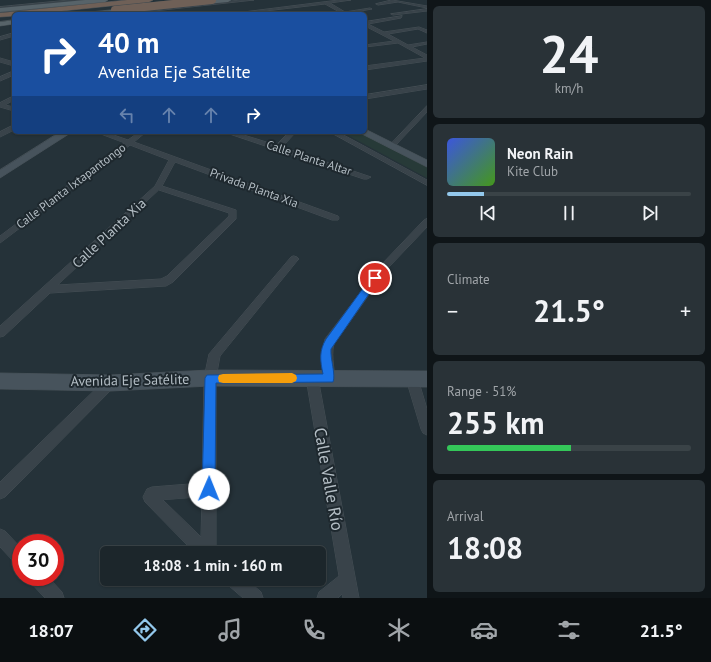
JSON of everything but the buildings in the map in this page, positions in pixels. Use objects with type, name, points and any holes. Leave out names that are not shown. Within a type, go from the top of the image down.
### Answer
[{"type":"highway","points":[[127,2],[136,0]]},
{"type":"highway","points":[[0,11],[149,0]]},
{"type":"highway","points":[[68,12],[186,0]]},
{"type":"highway","points":[[95,12],[212,0]]},
{"type":"highway","points":[[137,11],[160,3]]},
{"type":"highway","points":[[0,22],[12,20]]},
{"type":"main road","points":[[0,11],[105,0]]},
{"type":"main road","points":[[124,12],[228,0]]},
{"type":"main road","points":[[0,11],[14,6]]},
{"type":"street","points":[[137,11],[252,0]]},
{"type":"street","points":[[320,0],[343,12]]},
{"type":"street","points":[[247,12],[349,0]]},
{"type":"street","points":[[378,4],[396,0],[420,5],[426,9]]},
{"type":"street","points":[[420,5],[427,0]]},
{"type":"street","points":[[14,6],[87,1]]},
{"type":"street","points":[[351,12],[370,9]]},
{"type":"street","points":[[393,14],[426,9]]},
{"type":"street","points":[[367,23],[401,17]]},
{"type":"street","points":[[368,27],[427,58]]},
{"type":"street","points":[[382,34],[419,28],[427,32]]},
{"type":"street","points":[[1,39],[12,35]]},
{"type":"street","points":[[1,39],[12,42]]},
{"type":"street","points":[[367,46],[398,42]]},
{"type":"street","points":[[407,47],[425,43]]},
{"type":"street","points":[[367,68],[427,58]]},
{"type":"street","points":[[0,60],[12,63]]},
{"type":"street","points":[[0,79],[12,74]]},
{"type":"street","points":[[367,97],[427,87]]},
{"type":"street","points":[[0,105],[12,99]]},
{"type":"street","points":[[0,105],[12,108]]},
{"type":"street","points":[[392,146],[427,108]]},
{"type":"street","points":[[0,135],[12,128]]},
{"type":"street","points":[[367,133],[427,164]]},
{"type":"street","points":[[0,175],[64,134]]},
{"type":"street","points":[[105,134],[173,158]]},
{"type":"street","name":"Calle Planta Ixtapantongo","points":[[0,240],[140,134]]},
{"type":"street","name":"Calle Planta Altar","points":[[233,134],[367,177]]},
{"type":"street","points":[[277,148],[291,134]]},
{"type":"street","points":[[337,134],[427,183]]},
{"type":"street","name":"Calle Planta Xia","points":[[0,333],[158,187],[173,158]]},
{"type":"street","name":"Privada Planta Xia","points":[[173,158],[335,218]]},
{"type":"street","points":[[48,289],[163,283],[170,279],[233,217],[233,212],[158,187]]},
{"type":"street","points":[[329,379],[325,359],[326,349],[329,342],[385,266],[427,222]]},
{"type":"street","points":[[207,546],[210,378],[215,354],[294,259]]},
{"type":"street","name":"Avenida Eje Satélite","points":[[0,380],[110,383],[210,378],[419,379]]},
{"type":"street","name":"Calle Valle Río","points":[[312,378],[351,598]]},
{"type":"street","points":[[419,379],[427,429]]},
{"type":"street","points":[[0,492],[110,383]]},
{"type":"street","points":[[200,546],[150,497],[152,494],[209,489]]},
{"type":"street","points":[[0,536],[12,549]]},
{"type":"street","points":[[325,598],[347,580]]},
{"type":"street","points":[[45,586],[56,598]]},
{"type":"street","points":[[242,586],[255,598]]},
{"type":"green space","points":[[367,133],[427,162],[427,178],[346,134]]},
{"type":"slow traffic","points":[[223,378],[292,378]]},
{"type":"route","points":[[209,489],[210,378],[329,379],[325,359],[326,349],[329,342],[375,278]]}]
